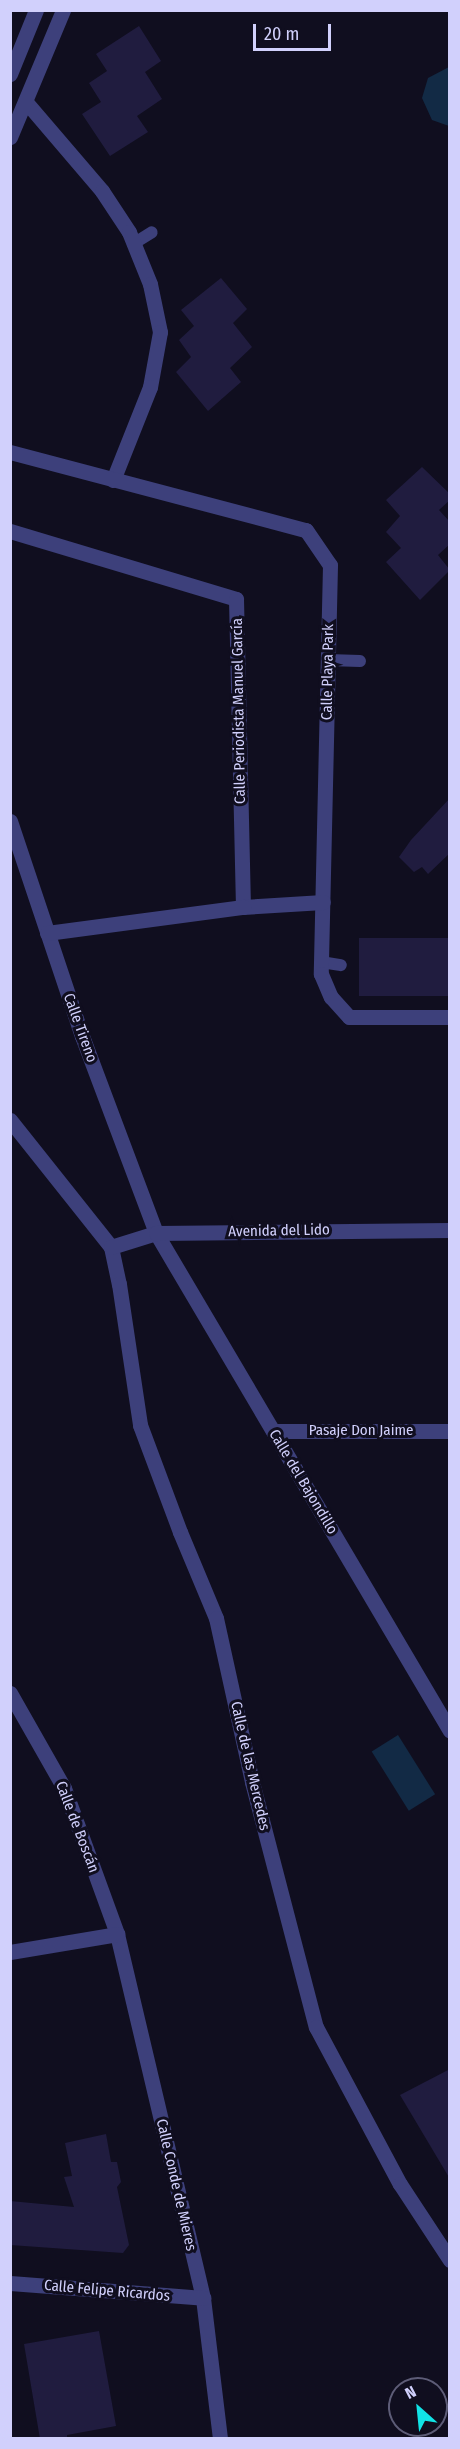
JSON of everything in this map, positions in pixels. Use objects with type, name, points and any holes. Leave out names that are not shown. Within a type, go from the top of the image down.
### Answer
[{"type":"street","points":[[10,74],[36,10]]},
{"type":"street","points":[[10,136],[63,10]]},
{"type":"street","points":[[26,102],[102,191],[129,232],[150,284],[160,332],[150,387],[112,480]]},
{"type":"street","name":"Calle Playa Park","points":[[10,452],[306,530],[330,565],[321,974],[331,998],[349,1017],[450,1017]]},
{"type":"street","name":"Calle Periodista Manuel García","points":[[10,531],[236,599],[243,907]]},
{"type":"street","name":"Calle Tireno","points":[[10,821],[82,1036],[156,1233]]},
{"type":"street","points":[[47,933],[243,907],[323,902]]},
{"type":"street","points":[[10,1120],[111,1247]]},
{"type":"street","name":"Avenida del Lido","points":[[111,1247],[156,1233],[450,1230]]},
{"type":"street","name":"Calle del Bajondillo","points":[[156,1233],[450,1731]]},
{"type":"street","name":"Calle de las Mercedes","points":[[111,1247],[119,1284],[140,1425],[180,1532],[216,1618],[252,1782],[316,2027],[400,2184],[450,2260]]},
{"type":"street","name":"Pasaje Don Jaime","points":[[273,1431],[450,1431]]},
{"type":"street","name":"Calle de Boscán","points":[[10,1694],[64,1788],[117,1934]]},
{"type":"street","points":[[10,1952],[117,1934]]},
{"type":"street","name":"Calle Conde de Mieres","points":[[117,1934],[203,2298],[220,2439]]},
{"type":"street","name":"Calle Felipe Ricardos","points":[[10,2283],[203,2298]]},
{"type":"lane","points":[[134,244],[152,232]]},
{"type":"lane","points":[[328,660],[360,661]]},
{"type":"lane","points":[[321,962],[341,965]]},
{"type":"water","points":[[449,67],[450,126],[432,120],[422,98],[428,78]]},
{"type":"water","points":[[398,1735],[435,1794],[409,1811],[372,1751]]},
{"type":"building","points":[[139,26],[161,61],[145,72],[162,99],[137,116],[148,132],[110,156],[82,114],[101,102],[89,83],[107,71],[96,54]]},
{"type":"building","points":[[221,278],[247,309],[233,323],[252,347],[230,368],[241,382],[208,411],[176,372],[191,357],[179,340],[194,326],[181,310]]},
{"type":"building","points":[[422,467],[450,494],[450,500],[439,510],[450,522],[450,544],[438,555],[450,570],[420,600],[386,562],[401,548],[386,532],[400,516],[386,500]]},
{"type":"building","points":[[450,798],[450,853],[428,874],[422,867],[414,872],[399,857],[411,840]]},
{"type":"building","points":[[359,938],[450,938],[450,996],[359,996]]},
{"type":"building","points":[[450,2069],[450,2179],[400,2095]]},
{"type":"building","points":[[106,2134],[111,2162],[117,2162],[121,2182],[117,2187],[129,2245],[123,2253],[10,2245],[10,2201],[74,2207],[64,2177],[72,2176],[65,2143]]},
{"type":"building","points":[[99,2331],[116,2426],[67,2435],[67,2439],[40,2439],[24,2344]]}]
